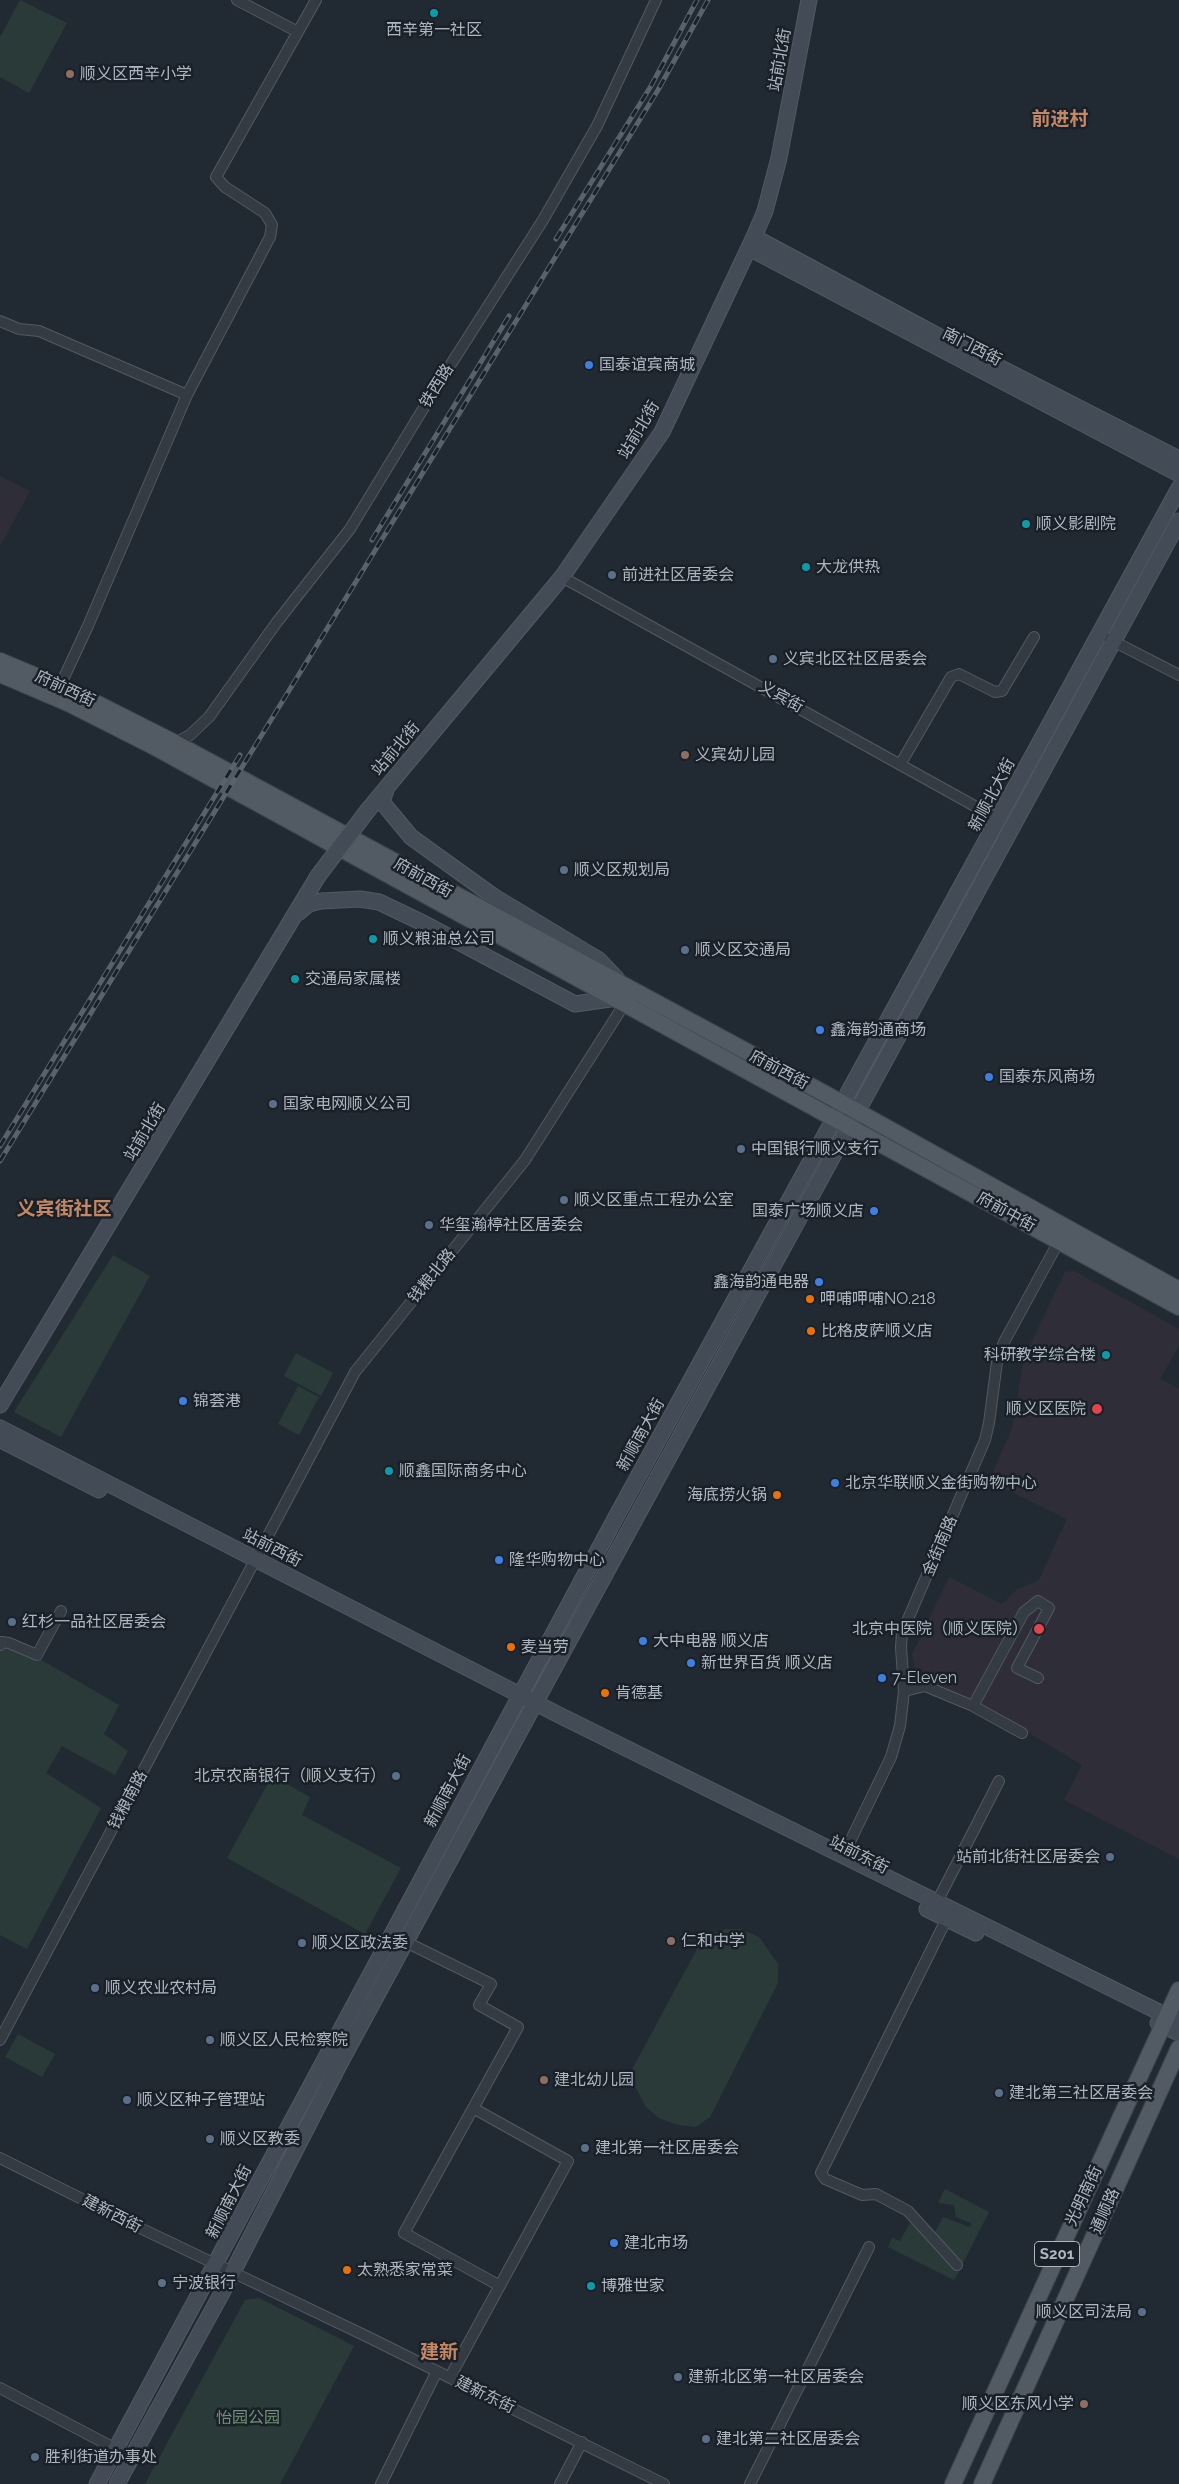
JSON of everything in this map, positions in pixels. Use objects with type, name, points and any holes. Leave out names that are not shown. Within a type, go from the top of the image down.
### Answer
[{"type":"main road","name":"站前北街","points":[[0,1405],[318,876],[368,810],[562,577],[662,432],[752,243],[765,211],[779,158],[809,0]]},
{"type":"main road","name":"南门西街","points":[[752,243],[1091,421],[1179,474]]},
{"type":"main road","name":"南门西街","points":[[1091,421],[1179,459]]},
{"type":"main road","points":[[1091,421],[1116,421],[1179,453]]},
{"type":"main road","points":[[1091,421],[1109,445],[1172,479],[1176,483],[1141,548],[1133,572]]},
{"type":"main road","name":"新顺北大街","points":[[834,1118],[1179,488]]},
{"type":"main road","points":[[849,1126],[1179,522]]},
{"type":"main road","points":[[1147,581],[1167,561],[1179,541]]},
{"type":"main road","name":"府前西街","points":[[0,661],[60,686],[175,743],[834,1118]]},
{"type":"main road","name":"府前西街","points":[[0,674],[78,708],[153,746],[621,996],[842,1103]]},
{"type":"main road","points":[[292,920],[309,904],[321,901],[360,899],[379,902],[423,923],[575,1004],[621,996],[599,960],[493,896],[411,837],[382,802],[388,787]]},
{"type":"main road","name":"府前中街","points":[[842,1103],[1179,1290]]},
{"type":"main road","name":"府前中街","points":[[834,1118],[1179,1307]]},
{"type":"main road","name":"新顺南大街","points":[[97,2484],[225,2267],[406,1942],[526,1702],[834,1118]]},
{"type":"main road","name":"新顺南大街","points":[[117,2484],[225,2267],[325,2056],[849,1126]]},
{"type":"main road","name":"站前西街","points":[[0,1428],[254,1563],[526,1702]]},
{"type":"main road","name":"站前西街","points":[[0,1439],[254,1563]]},
{"type":"main road","name":"站前东街","points":[[526,1702],[937,1902],[949,1914]]},
{"type":"main road","name":"站前东街","points":[[526,1702],[949,1914],[1170,2021],[1179,2033]]},
{"type":"main road","name":"光明南街","points":[[953,2484],[1170,2021],[1179,1990]]},
{"type":"main road","name":"通顺路","points":[[982,2484],[1179,2048]]},
{"type":"street","points":[[237,0],[298,32]]},
{"type":"street","points":[[60,686],[91,620],[187,395],[270,237],[272,225],[265,213],[224,187],[216,177],[316,0]]},
{"type":"street","name":"铁西路","points":[[175,743],[190,735],[210,717],[277,622],[350,528],[436,386],[548,212],[597,126],[656,0]]},
{"type":"street","points":[[0,321],[19,328],[39,331],[187,395]]},
{"type":"street","name":"义宾街","points":[[562,577],[901,763],[998,819]]},
{"type":"street","points":[[1099,634],[1179,675]]},
{"type":"street","points":[[901,763],[951,677],[959,674],[995,692],[1002,691],[1034,638]]},
{"type":"street","name":"钱粮北路","points":[[254,1563],[355,1372],[525,1160],[621,996]]},
{"type":"street","name":"金街南路","points":[[843,1856],[891,1757],[900,1726],[904,1691],[902,1633],[985,1440],[997,1362],[1004,1342],[1059,1241]]},
{"type":"street","name":"钱粮南路","points":[[0,2040],[254,1563]]},
{"type":"street","points":[[973,1706],[1024,1612],[1038,1602],[1049,1608],[1017,1668],[1038,1678]]},
{"type":"street","points":[[0,1645],[2,1642],[9,1643],[37,1655],[61,1611]]},
{"type":"street","points":[[904,1691],[926,1686],[973,1706],[1022,1733]]},
{"type":"street","points":[[937,1902],[999,1781]]},
{"type":"street","points":[[949,1914],[821,2173],[825,2179],[862,2195],[876,2194],[908,2211],[957,2265]]},
{"type":"street","points":[[406,1942],[490,1984],[479,2005],[518,2027],[404,2233],[500,2286]]},
{"type":"street","points":[[450,2377],[568,2161],[473,2108]]},
{"type":"street","name":"建新西街","points":[[0,2158],[138,2227],[225,2267]]},
{"type":"street","points":[[750,2484],[869,2246]]},
{"type":"street","name":"建新东街","points":[[225,2267],[664,2484]]},
{"type":"street","points":[[381,2484],[437,2371]]},
{"type":"street","points":[[0,2388],[116,2449]]},
{"type":"street","points":[[560,2484],[582,2442]]},
{"type":"shaded area","points":[[0,476],[30,491],[0,546]]},
{"type":"shaded area","points":[[1074,1271],[1179,1329],[1179,1345],[1160,1379],[1179,1389],[1179,1859],[1064,1800],[1082,1765],[976,1701],[917,1678],[912,1655],[949,1577],[1002,1604],[1016,1590],[1039,1580],[1067,1519],[989,1481],[1012,1428],[1024,1358],[1065,1272]]},
{"type":"green space","points":[[20,0],[67,23],[29,93],[0,77],[0,37]]},
{"type":"green space","points":[[113,1255],[150,1276],[61,1437],[14,1412]]},
{"type":"green space","points":[[296,1353],[333,1373],[321,1396],[284,1376]]},
{"type":"green space","points":[[298,1386],[319,1397],[299,1435],[278,1424]]},
{"type":"green space","points":[[0,1636],[119,1705],[104,1734],[128,1751],[115,1775],[62,1746],[46,1773],[101,1808],[27,1949],[0,1935]]},
{"type":"green space","points":[[272,1776],[310,1797],[302,1815],[401,1868],[365,1934],[227,1858]]},
{"type":"green space","points":[[726,1929],[740,1929],[759,1937],[778,1964],[778,1983],[710,2117],[696,2127],[678,2125],[659,2118],[646,2107],[629,2075],[704,1936]]},
{"type":"green space","points":[[18,2034],[55,2054],[42,2077],[5,2057]]},
{"type":"green space","points":[[945,2189],[989,2212],[962,2265],[935,2232],[943,2217],[969,2227],[972,2224],[956,2217],[954,2205],[938,2203]]},
{"type":"green space","points":[[910,2223],[927,2236],[959,2272],[954,2280],[888,2247],[892,2238],[900,2241]]},
{"type":"green space","name":"怡园公园","points":[[259,2298],[354,2346],[280,2484],[145,2484],[245,2300]]},
{"type":"railway","points":[[556,239],[651,86],[697,0]]},
{"type":"railway","points":[[0,1161],[658,90],[708,0]]},
{"type":"railway","points":[[372,540],[509,316]]},
{"type":"railway","points":[[0,1146],[240,755]]},
{"type":"place","name":"西辛第一社区","points":[[434,13]]},
{"type":"place","name":"顺义区西辛小学","points":[[70,74]]},
{"type":"place","name":"国泰谊宾商城","points":[[589,365]]},
{"type":"place","name":"顺义影剧院","points":[[1026,524]]},
{"type":"place","name":"大龙供热","points":[[806,567]]},
{"type":"place","name":"前进社区居委会","points":[[612,575]]},
{"type":"place","name":"义宾北区社区居委会","points":[[773,659]]},
{"type":"place","name":"义宾幼儿园","points":[[685,755]]},
{"type":"place","name":"顺义区规划局","points":[[564,870]]},
{"type":"place","name":"顺义粮油总公司","points":[[373,939]]},
{"type":"place","name":"顺义区交通局","points":[[685,950]]},
{"type":"place","name":"交通局家属楼","points":[[295,979]]},
{"type":"place","name":"鑫海韵通商场","points":[[820,1030]]},
{"type":"place","name":"国泰东风商场","points":[[989,1077]]},
{"type":"place","name":"国家电网顺义公司","points":[[273,1104]]},
{"type":"place","name":"中国银行顺义支行","points":[[741,1149]]},
{"type":"place","name":"顺义区重点工程办公室","points":[[564,1200]]},
{"type":"place","name":"国泰广场顺义店","points":[[874,1211]]},
{"type":"place","name":"华玺瀚楟社区居委会","points":[[429,1225]]},
{"type":"place","name":"鑫海韵通电器","points":[[819,1282]]},
{"type":"place","name":"呷哺呷哺NO.218","points":[[810,1299]]},
{"type":"place","name":"比格皮萨顺义店","points":[[811,1331]]},
{"type":"place","name":"科研教学综合楼","points":[[1106,1355]]},
{"type":"place","name":"锦荟港","points":[[183,1401]]},
{"type":"place","name":"顺义区医院","points":[[1097,1409]]},
{"type":"place","name":"顺鑫国际商务中心","points":[[389,1471]]},
{"type":"place","name":"北京华联顺义金街购物中心","points":[[835,1483]]},
{"type":"place","name":"海底捞火锅","points":[[777,1495]]},
{"type":"place","name":"隆华购物中心","points":[[499,1560]]},
{"type":"place","name":"红杉一品社区居委会","points":[[12,1622]]},
{"type":"place","name":"北京中医院（顺义医院）","points":[[1039,1629]]},
{"type":"place","name":"大中电器 顺义店","points":[[643,1641]]},
{"type":"place","name":"麦当劳","points":[[511,1647]]},
{"type":"place","name":"新世界百货 顺义店","points":[[691,1663]]},
{"type":"place","name":"7-Eleven","points":[[882,1678]]},
{"type":"place","name":"肯德基","points":[[605,1693]]},
{"type":"place","name":"北京农商银行（顺义支行）","points":[[396,1776]]},
{"type":"place","name":"站前北街社区居委会","points":[[1110,1857]]},
{"type":"place","name":"仁和中学","points":[[671,1941]]},
{"type":"place","name":"顺义区政法委","points":[[302,1943]]},
{"type":"place","name":"顺义农业农村局","points":[[95,1988]]},
{"type":"place","name":"顺义区人民检察院","points":[[210,2040]]},
{"type":"place","name":"建北幼儿园","points":[[544,2080]]},
{"type":"place","name":"建北第三社区居委会","points":[[999,2093]]},
{"type":"place","name":"顺义区种子管理站","points":[[127,2100]]},
{"type":"place","name":"顺义区教委","points":[[210,2139]]},
{"type":"place","name":"建北第一社区居委会","points":[[585,2148]]},
{"type":"place","name":"建北市场","points":[[614,2243]]},
{"type":"place","name":"太熟悉家常菜","points":[[347,2270]]},
{"type":"place","name":"宁波银行","points":[[162,2283]]},
{"type":"place","name":"博雅世家","points":[[591,2286]]},
{"type":"place","name":"顺义区司法局","points":[[1142,2312]]},
{"type":"place","name":"建新北区第一社区居委会","points":[[678,2377]]},
{"type":"place","name":"顺义区东风小学","points":[[1084,2404]]},
{"type":"place","name":"建北第二社区居委会","points":[[706,2439]]},
{"type":"place","name":"胜利街道办事处","points":[[35,2457]]},
{"type":"district","name":"前进村","points":[[1060,119]]},
{"type":"district","name":"义宾街社区","points":[[64,1209]]},
{"type":"district","name":"建新","points":[[439,2352]]}]
